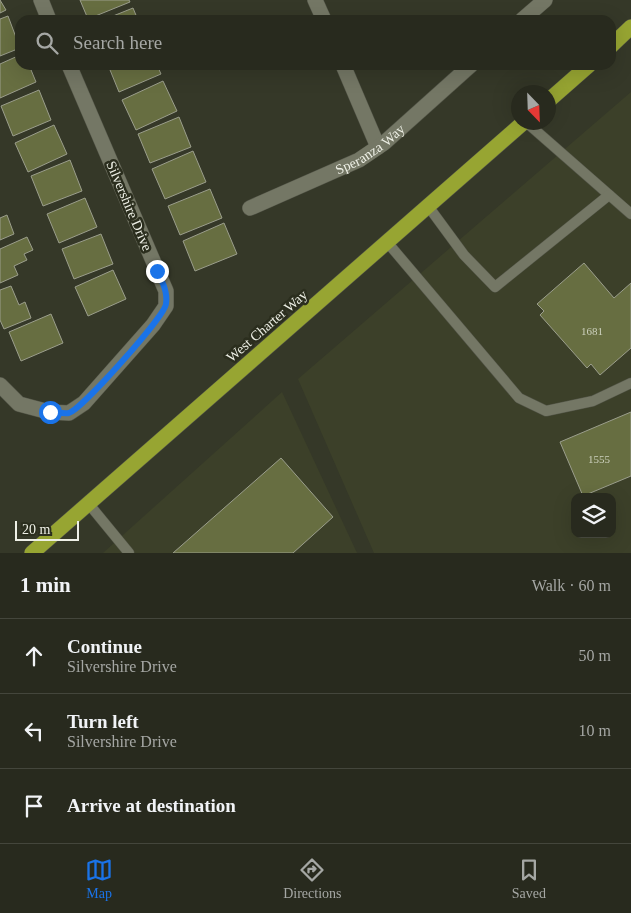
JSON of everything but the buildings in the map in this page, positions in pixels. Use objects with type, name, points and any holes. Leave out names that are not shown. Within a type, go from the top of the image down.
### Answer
[{"type":"highway","points":[[616,42],[631,28]]},
{"type":"highway","points":[[556,94],[583,70]]},
{"type":"highway","name":"West Charter Way","points":[[32,553],[516,130]]},
{"type":"street","points":[[41,0],[48,15]]},
{"type":"street","points":[[315,0],[322,15]]},
{"type":"street","points":[[528,15],[544,0]]},
{"type":"street","name":"Silvershire Drive","points":[[0,386],[20,404],[50,412],[69,413],[84,403],[153,325],[166,306],[166,290],[71,70]]},
{"type":"street","points":[[345,70],[378,147]]},
{"type":"street","name":"Speranza Way","points":[[250,208],[359,160],[378,147],[465,70]]},
{"type":"lane","points":[[534,130],[631,214]]},
{"type":"lane","points":[[428,206],[464,255],[494,287],[609,195]]},
{"type":"lane","points":[[387,242],[519,398],[546,411],[593,401],[631,383]]},
{"type":"lane","points":[[88,503],[129,553]]},
{"type":"shaded area","points":[[631,92],[631,553],[374,553],[298,379]]},
{"type":"shaded area","points":[[282,392],[357,553],[103,553]]},
{"type":"route","points":[[50,412],[69,413],[84,403],[153,325],[166,306],[166,290],[157,271]]}]
